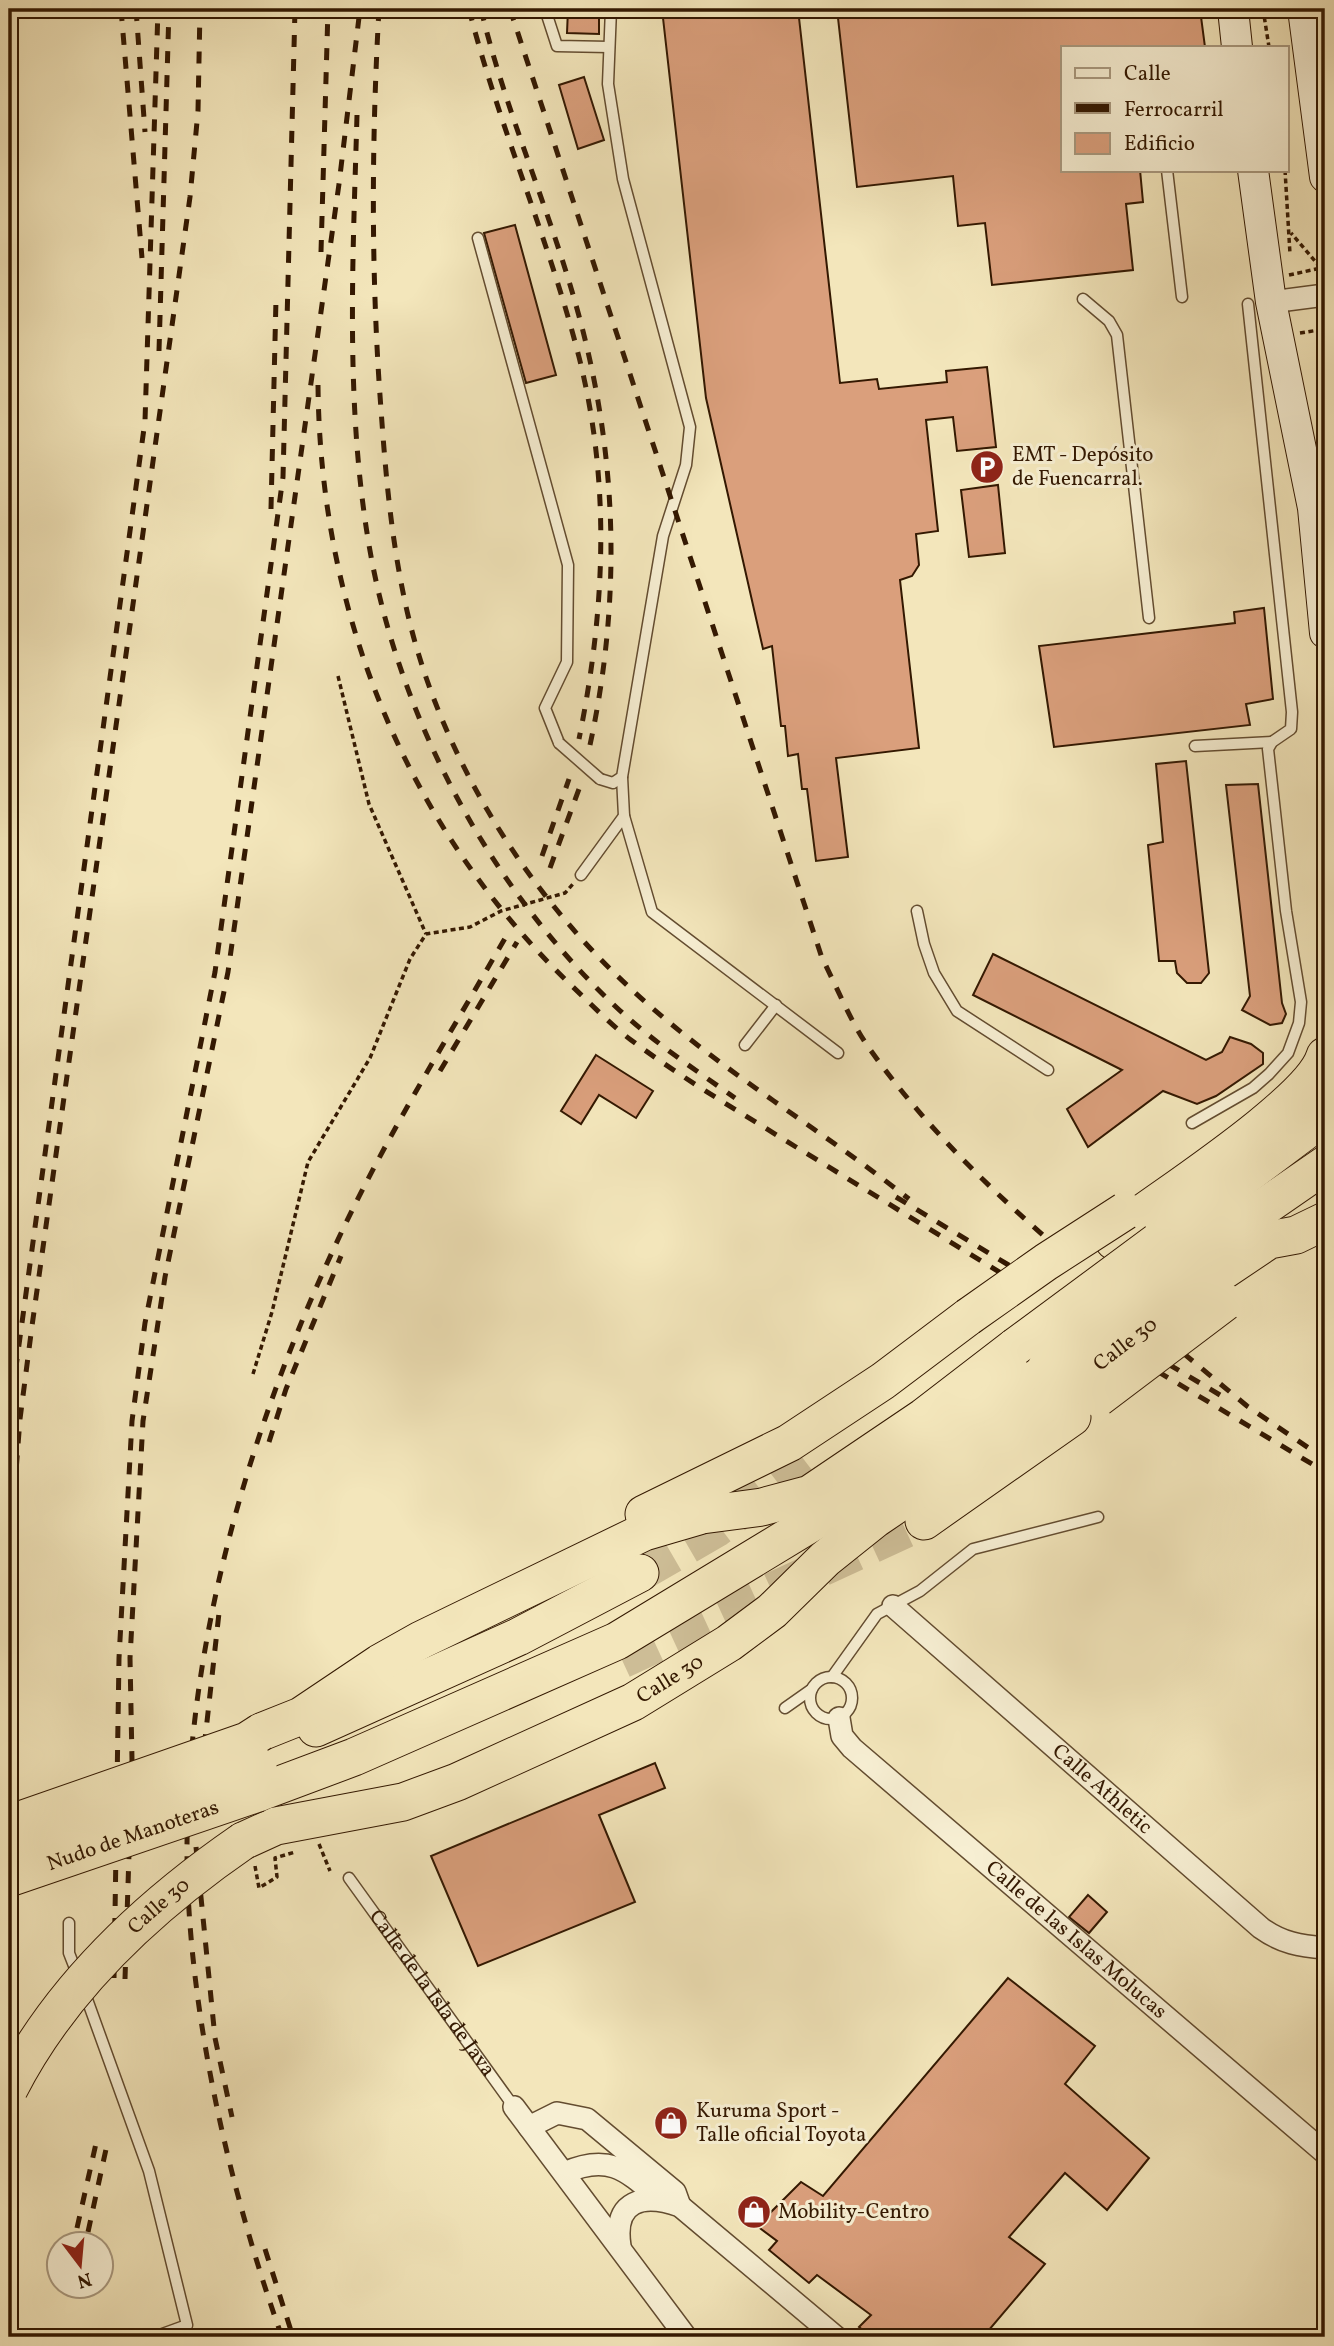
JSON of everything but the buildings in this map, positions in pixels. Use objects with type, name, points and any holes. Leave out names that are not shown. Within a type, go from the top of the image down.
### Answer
[{"type":"highway","points":[[924,1521],[1070,1380],[1263,1109],[1296,1081],[1312,1063],[1325,1056]]},
{"type":"highway","points":[[9,1850],[260,1786],[354,1757],[617,1641],[828,1513],[1070,1380],[1164,1251],[1325,1087]]},
{"type":"highway","points":[[9,1843],[260,1786],[614,1620],[761,1530],[807,1478],[992,1332],[1078,1304],[1164,1251],[1325,1116]]},
{"type":"highway","points":[[392,1656],[438,1617],[789,1443],[883,1381],[1283,1194],[1325,1165]]},
{"type":"highway","points":[[1164,1251],[1276,1263],[1310,1228]]},
{"type":"highway","name":"Calle 30","points":[[9,1814],[241,1736],[276,1826],[403,1802],[457,1782],[633,1702],[729,1643],[772,1611],[825,1559],[875,1519],[1070,1380]]},
{"type":"highway","name":"Calle 30","points":[[9,2089],[75,1990],[156,1907],[260,1786],[301,1716],[392,1656],[644,1532],[702,1515],[762,1507],[807,1478]]},
{"type":"highway","points":[[9,1898],[162,1844],[518,1637],[640,1573]]},
{"type":"highway","points":[[9,1833],[260,1786],[303,1796],[337,1783],[381,1772],[454,1742],[525,1711],[622,1661]]},
{"type":"highway","points":[[9,1825],[247,1741],[260,1786]]},
{"type":"highway","name":"Nudo de Manoteras","points":[[9,1878],[260,1786]]},
{"type":"street","points":[[1233,9],[1237,46]]},
{"type":"street","points":[[1303,9],[1325,177]]},
{"type":"street","points":[[1253,172],[1266,295],[1315,534],[1325,633]]},
{"type":"street","points":[[1266,295],[1325,295]]},
{"type":"street","name":"Calle Athletic","points":[[893,1606],[1261,1928],[1276,1939],[1294,1945],[1325,1948]]},
{"type":"street","name":"Calle de las Islas Molucas","points":[[839,1718],[839,1730],[852,1748],[1325,2153]]},
{"type":"street","points":[[513,2107],[620,2246],[685,2337]]},
{"type":"street","points":[[529,2127],[557,2113],[587,2119],[675,2192],[670,2203]]},
{"type":"street","points":[[564,2173],[584,2164],[612,2165],[670,2203],[836,2337]]},
{"type":"street","points":[[620,2246],[618,2234],[624,2211],[645,2198],[670,2203]]},
{"type":"lane","points":[[545,9],[557,46],[609,47]]},
{"type":"lane","points":[[611,9],[608,84],[623,179],[690,427],[686,465],[663,536],[622,777],[624,816],[652,912],[838,1053]]},
{"type":"lane","points":[[1167,172],[1182,297]]},
{"type":"lane","points":[[478,238],[568,565],[567,662],[545,708],[559,743],[600,779],[613,783],[622,777]]},
{"type":"lane","points":[[1192,1123],[1253,1088],[1288,1053],[1299,1023],[1301,1002],[1286,911],[1268,749],[1272,742],[1290,730],[1293,722],[1266,295]]},
{"type":"lane","points":[[1083,299],[1109,321],[1117,335],[1149,618]]},
{"type":"lane","points":[[1195,746],[1272,742]]},
{"type":"lane","points":[[581,875],[624,816]]},
{"type":"lane","points":[[917,911],[934,974],[957,1011],[1048,1070]]},
{"type":"lane","points":[[746,1045],[776,1005]]},
{"type":"lane","points":[[832,1677],[863,1629],[877,1614],[920,1591],[973,1549],[1098,1517]]},
{"type":"lane","points":[[785,1708],[820,1680],[832,1677],[846,1682],[853,1695],[850,1709],[839,1718],[825,1719],[818,1716],[810,1704],[812,1689]]},
{"type":"lane","name":"Calle de la Isla de Java","points":[[349,1878],[513,2107]]},
{"type":"lane","points":[[69,1923],[69,1953],[103,2038],[149,2171],[192,2337]]},
{"type":"lane","points":[[154,2337],[187,2325]]},
{"type":"path","points":[[1263,9],[1269,46]]},
{"type":"path","points":[[1285,172],[1291,233],[1287,275]]},
{"type":"path","points":[[1291,233],[1323,269]]},
{"type":"path","points":[[1266,295],[1287,275],[1323,269]]},
{"type":"path","points":[[1288,335],[1325,329]]},
{"type":"path","points":[[338,676],[369,804],[426,934]]},
{"type":"path","points":[[253,1374],[272,1312],[308,1162],[370,1058],[410,959],[426,934],[470,927],[501,911],[565,893],[581,875]]},
{"type":"path","points":[[260,1786],[259,1888],[277,1877],[275,1858],[287,1854]]},
{"type":"path","points":[[325,1856],[330,1871]]},
{"type":"tunnel","points":[[640,1573],[716,1529],[805,1461]]},
{"type":"tunnel","points":[[622,1660],[924,1521]]},
{"type":"railway","points":[[121,9],[142,258]]},
{"type":"railway","points":[[136,9],[145,132]]},
{"type":"railway","points":[[9,1418],[145,421],[158,9]]},
{"type":"railway","points":[[159,351],[169,9]]},
{"type":"railway","points":[[9,1563],[20,1419],[32,1326],[190,197],[198,111],[200,9]]},
{"type":"railway","points":[[114,1978],[119,1658],[132,1421],[145,1323],[215,972],[283,477],[295,9]]},
{"type":"railway","points":[[321,252],[328,9]]},
{"type":"railway","points":[[125,1979],[132,1760],[130,1658],[143,1421],[165,1277],[228,972],[339,184],[360,9]]},
{"type":"railway","points":[[379,9],[374,148],[379,381],[394,543],[418,652],[436,706],[487,809],[518,858],[552,904],[589,947],[629,987],[696,1044],[909,1199]]},
{"type":"railway","points":[[469,9],[495,97],[567,313],[589,405],[596,452],[601,548],[594,643],[579,739]]},
{"type":"railway","points":[[481,9],[503,87],[568,277],[592,370],[602,423],[611,530],[610,584],[607,637],[590,745]]},
{"type":"railway","points":[[510,9],[822,958],[862,1038],[915,1107],[965,1162],[1075,1263]]},
{"type":"railway","points":[[357,115],[352,331],[361,492],[383,609],[402,672],[426,735],[489,853],[527,908],[569,959],[629,1019],[735,1098]]},
{"type":"railway","points":[[271,509],[276,299]]},
{"type":"railway","points":[[318,385],[323,470],[335,553],[355,633],[384,711],[419,786],[463,857],[514,924],[601,1014],[651,1054],[691,1082],[1032,1292]]},
{"type":"railway","points":[[542,856],[569,779]]},
{"type":"railway","points":[[550,868],[579,789]]},
{"type":"railway","points":[[282,2337],[229,2159],[203,2033],[194,1971],[187,1849],[190,1772],[198,1694],[211,1617],[250,1464],[304,1316],[375,1166],[508,933]]},
{"type":"railway","points":[[440,1071],[517,942]]},
{"type":"railway","points":[[896,1197],[1040,1284]]},
{"type":"railway","points":[[269,1442],[286,1389],[341,1256]]},
{"type":"railway","points":[[1165,1338],[1247,1406],[1322,1457]]},
{"type":"railway","points":[[1148,1352],[1220,1395]]},
{"type":"railway","points":[[1137,1359],[1312,1464]]},
{"type":"railway","points":[[199,1794],[219,1613]]},
{"type":"railway","points":[[196,1847],[215,2038],[232,2117]]},
{"type":"railway","points":[[77,2228],[97,2139]]},
{"type":"railway","points":[[88,2230],[108,2140]]},
{"type":"railway","points":[[265,2249],[293,2337]]},
{"type":"place","name":"EMT - Depósito de Fuencarral.","points":[[987,467]]},
{"type":"place","name":"Kuruma Sport - Talle oficial Toyota","points":[[671,2123]]},
{"type":"place","name":"Mobility-Centro","points":[[754,2212]]}]
